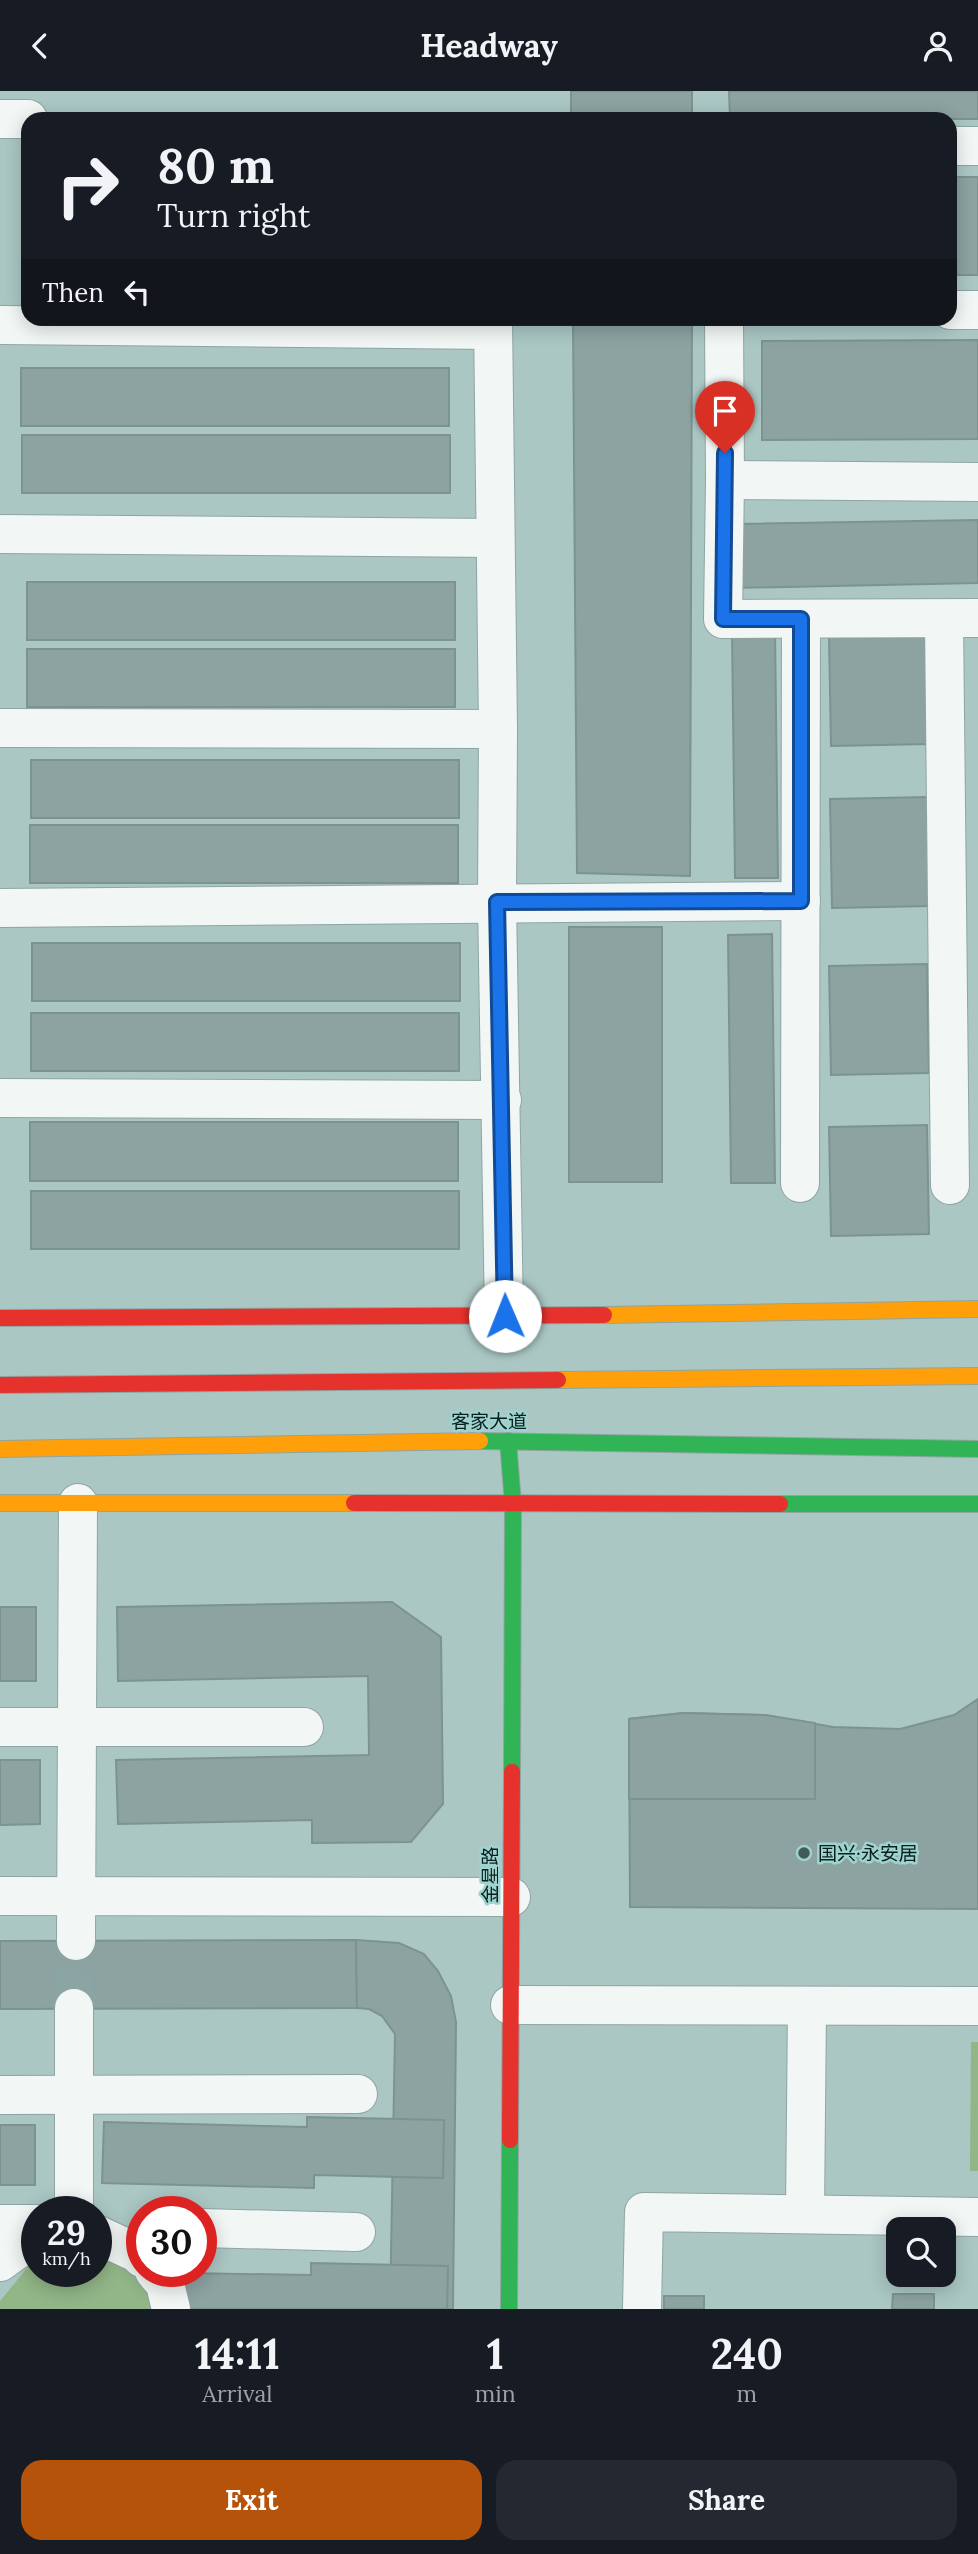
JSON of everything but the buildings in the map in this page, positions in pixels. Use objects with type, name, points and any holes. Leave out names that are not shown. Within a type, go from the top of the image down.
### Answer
[{"type":"street","points":[[0,119],[21,119]]},
{"type":"street","points":[[957,146],[978,146]]},
{"type":"street","points":[[957,310],[978,310]]},
{"type":"street","points":[[0,325],[21,325]]},
{"type":"street","points":[[493,326],[498,729],[497,902],[505,1316]]},
{"type":"street","points":[[724,326],[726,479],[723,619],[961,619],[950,1185]]},
{"type":"street","points":[[726,479],[978,482]]},
{"type":"street","points":[[0,534],[495,538]]},
{"type":"street","points":[[800,1183],[801,619]]},
{"type":"street","points":[[0,728],[498,729]]},
{"type":"street","points":[[0,908],[801,901]]},
{"type":"street","points":[[0,1098],[502,1100]]},
{"type":"street","points":[[0,1318],[505,1316],[978,1309]]},
{"type":"street","name":"客家大道","points":[[0,1385],[978,1376]]},
{"type":"street","name":"客家大道","points":[[0,1449],[508,1441],[978,1449]]},
{"type":"street","name":"金星路","points":[[508,1441],[513,1504],[509,2309]]},
{"type":"street","points":[[0,1503],[978,1504]]},
{"type":"street","points":[[76,1941],[78,1503]]},
{"type":"street","points":[[0,1727],[304,1727]]},
{"type":"street","points":[[0,1896],[511,1897]]},
{"type":"street","points":[[510,2005],[978,2006]]},
{"type":"street","points":[[805,2214],[807,2006]]},
{"type":"street","points":[[74,2008],[74,2196]]},
{"type":"street","points":[[0,2095],[358,2094]]},
{"type":"street","points":[[642,2309],[644,2212],[978,2217]]},
{"type":"street","points":[[0,2224],[21,2224]]},
{"type":"street","points":[[217,2228],[356,2232]]},
{"type":"street","points":[[0,2262],[21,2247]]},
{"type":"street","points":[[166,2287],[171,2309]]},
{"type":"green space","points":[[971,2042],[978,2042],[978,2171],[970,2171]]},
{"type":"green space","points":[[112,2260],[126,2270],[126,2287],[147,2287],[152,2309],[0,2309],[0,2301],[21,2276],[21,2287],[112,2287]]},
{"type":"tunnel","points":[[74,2008],[76,1941]]},
{"type":"traffic: fast","points":[[480,1441],[978,1449]]},
{"type":"traffic: fast","points":[[508,1441],[513,1504],[512,1772]]},
{"type":"traffic: fast","points":[[780,1504],[978,1504]]},
{"type":"traffic: fast","points":[[509,2309],[510,2140]]},
{"type":"traffic: slow","points":[[604,1315],[978,1309]]},
{"type":"traffic: slow","points":[[558,1380],[978,1376]]},
{"type":"traffic: slow","points":[[0,1449],[480,1441]]},
{"type":"traffic: slow","points":[[0,1503],[354,1503]]},
{"type":"traffic: jam","points":[[0,1318],[604,1315]]},
{"type":"traffic: jam","points":[[0,1385],[558,1380]]},
{"type":"traffic: jam","points":[[354,1503],[780,1504]]},
{"type":"traffic: jam","points":[[510,2140],[512,1772]]},
{"type":"place","name":"国兴·永安居","points":[[804,1853]]},
{"type":"route","points":[[505,1316],[497,902],[801,901],[801,619],[723,619],[725,453]]}]
